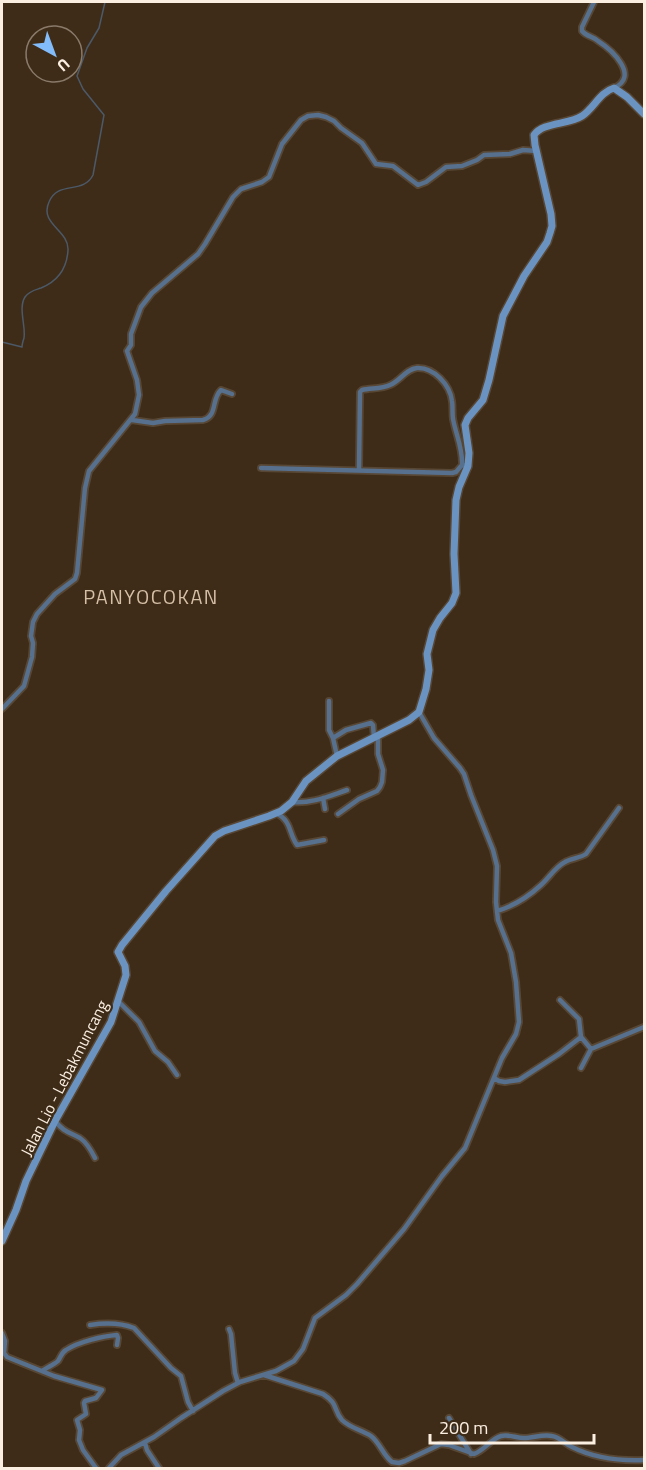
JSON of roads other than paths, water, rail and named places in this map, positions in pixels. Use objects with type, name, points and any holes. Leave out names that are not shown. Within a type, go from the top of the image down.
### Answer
[{"type":"street","points":[[110,1468],[119,1457],[145,1443],[238,1383],[284,1368],[294,1361],[303,1349],[315,1318],[353,1289],[411,1220],[465,1148],[502,1058],[516,1034],[519,1022],[513,961],[496,910],[497,866],[491,844],[464,774],[434,738],[419,712],[429,670],[427,654],[430,636],[456,593],[454,554],[456,500],[469,453],[465,424],[483,400],[503,316],[524,276],[547,242],[552,226],[534,135],[540,128],[582,116],[609,90],[620,86],[626,73],[600,42],[586,36],[582,31],[594,2]]},
{"type":"street","points":[[614,88],[645,114]]},
{"type":"street","points":[[2,709],[24,686],[32,657],[31,636],[37,614],[55,594],[75,579],[83,500],[89,471],[135,414],[139,394],[137,380],[127,351],[131,345],[131,334],[141,307],[152,293],[198,254],[233,197],[241,189],[262,182],[269,177],[282,144],[301,120],[308,116],[318,115],[334,121],[362,143],[376,164],[393,166],[418,185],[426,182],[443,168],[472,163],[484,155],[523,150],[537,151]]},
{"type":"street","points":[[359,470],[360,392],[390,386],[410,370],[419,368],[439,376],[450,393],[452,417],[465,465]]},
{"type":"street","points":[[132,420],[153,423],[208,419],[212,416],[219,391],[232,394]]},
{"type":"street","points":[[261,468],[452,473],[465,465]]},
{"type":"street","points":[[329,701],[329,730],[337,756]]},
{"type":"street","name":"Jalan Lio - Lebakmuncang","points":[[2,1240],[26,1181],[56,1121],[111,1022],[125,982],[126,966],[119,951],[166,891],[215,836],[276,813],[292,802],[306,781],[337,756],[409,720],[419,712]]},
{"type":"street","points":[[333,738],[346,730],[370,723],[373,725],[383,770],[380,787],[338,814]]},
{"type":"street","points":[[292,802],[300,803],[323,798],[347,790]]},
{"type":"street","points":[[323,798],[325,809]]},
{"type":"street","points":[[496,910],[511,906],[526,897],[564,862],[586,854],[620,808]]},
{"type":"street","points":[[276,813],[288,822],[297,845],[324,840]]},
{"type":"street","points":[[560,1000],[579,1019],[581,1037],[591,1049]]},
{"type":"street","points":[[118,1002],[139,1022],[155,1051],[168,1062],[177,1075]]},
{"type":"street","points":[[581,1068],[591,1049],[645,1027]]},
{"type":"street","points":[[494,1078],[505,1082],[519,1080],[560,1054],[581,1037]]},
{"type":"street","points":[[56,1121],[66,1132],[80,1138],[95,1158]]},
{"type":"street","points":[[90,1325],[118,1325],[134,1328],[182,1378],[188,1402],[193,1411]]},
{"type":"street","points":[[117,1345],[118,1325]]},
{"type":"street","points":[[229,1329],[238,1383]]},
{"type":"street","points":[[2,1333],[6,1355],[42,1371],[102,1390],[96,1398],[85,1401],[86,1414],[77,1421],[83,1450],[96,1468]]},
{"type":"street","points":[[42,1371],[58,1361],[65,1351],[73,1346],[104,1336],[117,1335]]},
{"type":"street","points":[[264,1375],[328,1397],[334,1403],[342,1420],[370,1436],[392,1462],[405,1461],[441,1444],[471,1454],[478,1453],[503,1435],[524,1438],[555,1436],[571,1447],[591,1454],[608,1458],[645,1460]]},
{"type":"street","points":[[449,1418],[471,1454]]},
{"type":"street","points":[[145,1443],[159,1468]]},
{"type":"street","points":[[387,1468],[392,1462]]},
{"type":"waterway","points":[[2,342],[22,347],[24,338],[22,306],[25,297],[57,278],[66,263],[67,243],[48,216],[49,202],[58,191],[83,185],[93,175],[104,115],[83,89],[77,76],[87,48],[99,28],[105,2]]},
{"type":"district","name":"PANYOCOKAN","points":[[151,596]]}]
